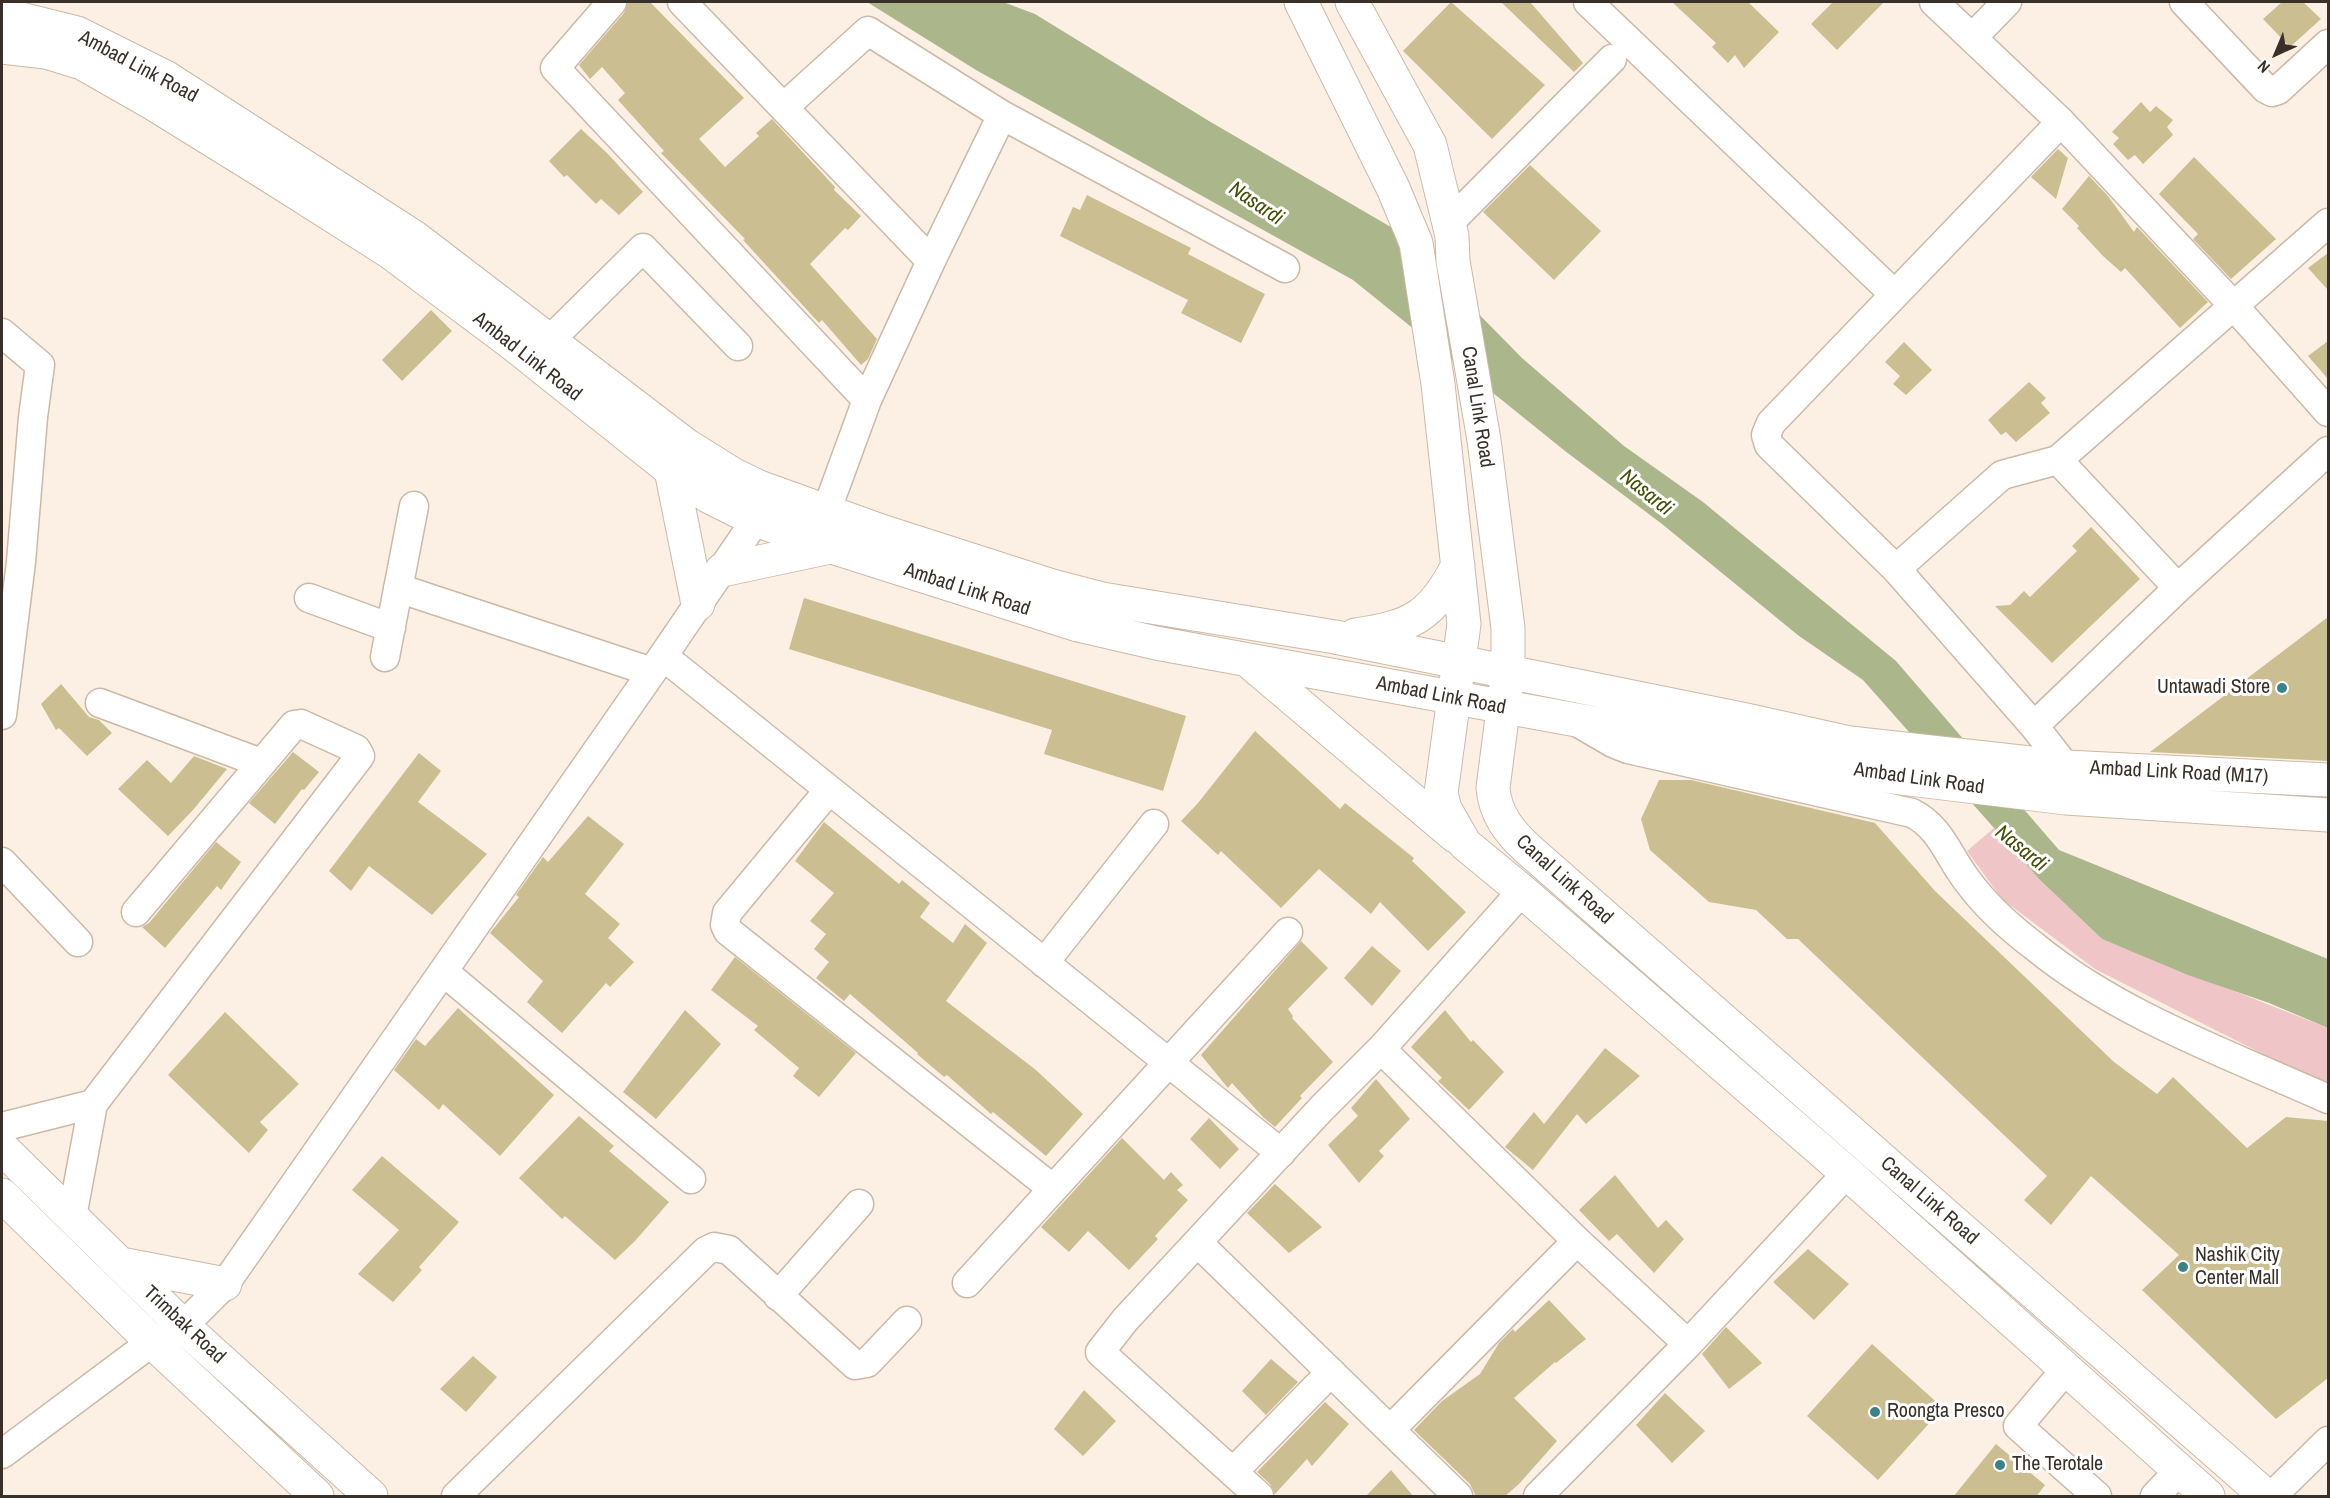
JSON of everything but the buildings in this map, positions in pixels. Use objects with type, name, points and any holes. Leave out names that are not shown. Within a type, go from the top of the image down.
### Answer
[{"type":"main road","name":"Canal Link Road","points":[[1300,2],[1393,188],[1416,243],[1438,384],[1464,624],[1442,793],[1445,809],[1466,844],[1847,1173],[2208,1497]]},
{"type":"main road","name":"Canal Link Road","points":[[1352,2],[1430,145],[1449,223],[1505,596],[1508,671],[1493,788],[1494,803],[1507,827],[1518,841],[2266,1497]]},
{"type":"main road","name":"Ambad Link Road","points":[[2,18],[21,19],[77,33],[167,78],[414,237],[686,445],[734,475],[774,493],[1041,583],[1101,599],[1335,637],[1850,743],[2030,764]]},
{"type":"main road","name":"Ambad Link Road","points":[[2,48],[46,52],[82,63],[154,104],[267,174],[390,252],[513,344],[671,470],[708,496],[756,520],[1078,625],[1156,643],[1576,721],[1660,746],[1877,775],[2066,783]]},
{"type":"main road","points":[[671,470],[698,604]]},
{"type":"main road","points":[[722,570],[824,544]]},
{"type":"main road","points":[[1335,637],[1382,631],[1409,621],[1436,603],[1458,565]]},
{"type":"main road","points":[[1246,660],[1466,844]]},
{"type":"main road","name":"Ambad Link Road (M17)","points":[[2030,764],[2066,783],[2328,815]]},
{"type":"main road","name":"Ambad Link Road (M17)","points":[[2066,783],[2328,780]]},
{"type":"main road","name":"Trimbak Road","points":[[2,1148],[183,1326],[371,1497]]},
{"type":"main road","name":"Trimbak Road","points":[[2,1195],[152,1342],[317,1497]]},
{"type":"main road","points":[[121,1264],[225,1284]]},
{"type":"street","points":[[612,2],[555,68],[867,400]]},
{"type":"street","points":[[682,2],[930,261]]},
{"type":"street","points":[[1588,2],[1894,294]]},
{"type":"street","points":[[1934,2],[2061,122],[2233,305],[2328,412]]},
{"type":"street","points":[[1972,38],[2007,2]]},
{"type":"street","points":[[2184,2],[2272,92],[2278,90],[2328,44]]},
{"type":"street","points":[[784,107],[868,31],[1002,115],[1285,268]]},
{"type":"street","points":[[1449,223],[1612,59]]},
{"type":"street","points":[[824,544],[826,511],[867,400],[930,261],[1002,115]]},
{"type":"street","points":[[2061,122],[1771,423],[1766,435],[1769,445],[1896,569],[2034,726],[2066,783]]},
{"type":"street","points":[[1896,569],[2002,476],[2058,460],[2328,223]]},
{"type":"street","points":[[550,340],[643,248],[738,346]]},
{"type":"street","points":[[2,333],[40,364],[11,558],[2,715]]},
{"type":"street","points":[[2034,726],[2178,588],[2328,451]]},
{"type":"street","points":[[2058,460],[2178,588]]},
{"type":"street","points":[[2,1454],[152,1342],[183,1326],[225,1284],[658,664],[774,493]]},
{"type":"street","points":[[385,657],[414,506]]},
{"type":"street","points":[[399,588],[658,664],[829,790],[1281,1153]]},
{"type":"street","points":[[309,598],[391,628]]},
{"type":"street","points":[[100,703],[261,763]]},
{"type":"street","points":[[72,1217],[93,1104],[360,756],[356,749],[298,724],[291,728],[136,912]]},
{"type":"street","points":[[1660,746],[1920,817],[1934,828],[1976,893],[2005,921],[2058,965],[2142,1014],[2328,1099]]},
{"type":"street","points":[[829,790],[727,913],[725,925],[728,931],[1053,1190]]},
{"type":"street","points":[[1044,963],[1154,824]]},
{"type":"street","points":[[2,862],[78,942]]},
{"type":"street","points":[[1259,1497],[1100,1352],[1125,1320],[1322,1108],[1381,1049],[1522,891]]},
{"type":"street","points":[[967,1283],[1288,932]]},
{"type":"street","points":[[444,972],[691,1179]]},
{"type":"street","points":[[1381,1049],[1577,1241],[1688,1344]]},
{"type":"street","points":[[2,1127],[93,1104]]},
{"type":"street","points":[[1538,1497],[1688,1344],[1847,1173]]},
{"type":"street","points":[[778,1296],[859,1204]]},
{"type":"street","points":[[1390,1430],[1577,1241]]},
{"type":"street","points":[[1198,1243],[1458,1497]]},
{"type":"street","points":[[456,1497],[706,1251],[714,1247],[729,1250],[855,1365],[867,1363],[907,1321]]},
{"type":"street","points":[[2066,1369],[2018,1426],[2097,1497]]},
{"type":"street","points":[[1233,1472],[1331,1372]]},
{"type":"street","points":[[2272,1497],[2328,1442]]},
{"type":"street","points":[[2156,1497],[2179,1471]]},
{"type":"shaded area","points":[[1994,828],[2040,880],[2102,939],[2328,1028],[2328,1087],[2095,969],[2002,899],[1967,851]]},
{"type":"water","name":"Nasardi","points":[[867,2],[1003,2],[1035,14],[1209,121],[1396,230],[1522,358],[1624,446],[1703,502],[1896,661],[2059,850],[2328,959],[2328,1028],[2269,1003],[2188,975],[2102,939],[2040,880],[1863,680],[1799,636],[1662,524],[1565,451],[1353,280],[976,70]]},
{"type":"place","name":"Untawadi Store","points":[[2282,688]]},
{"type":"place","name":"Nashik City Center Mall","points":[[2183,1267]]},
{"type":"place","name":"Roongta Presco","points":[[1875,1412]]},
{"type":"place","name":"The Terotale","points":[[2000,1465]]}]
